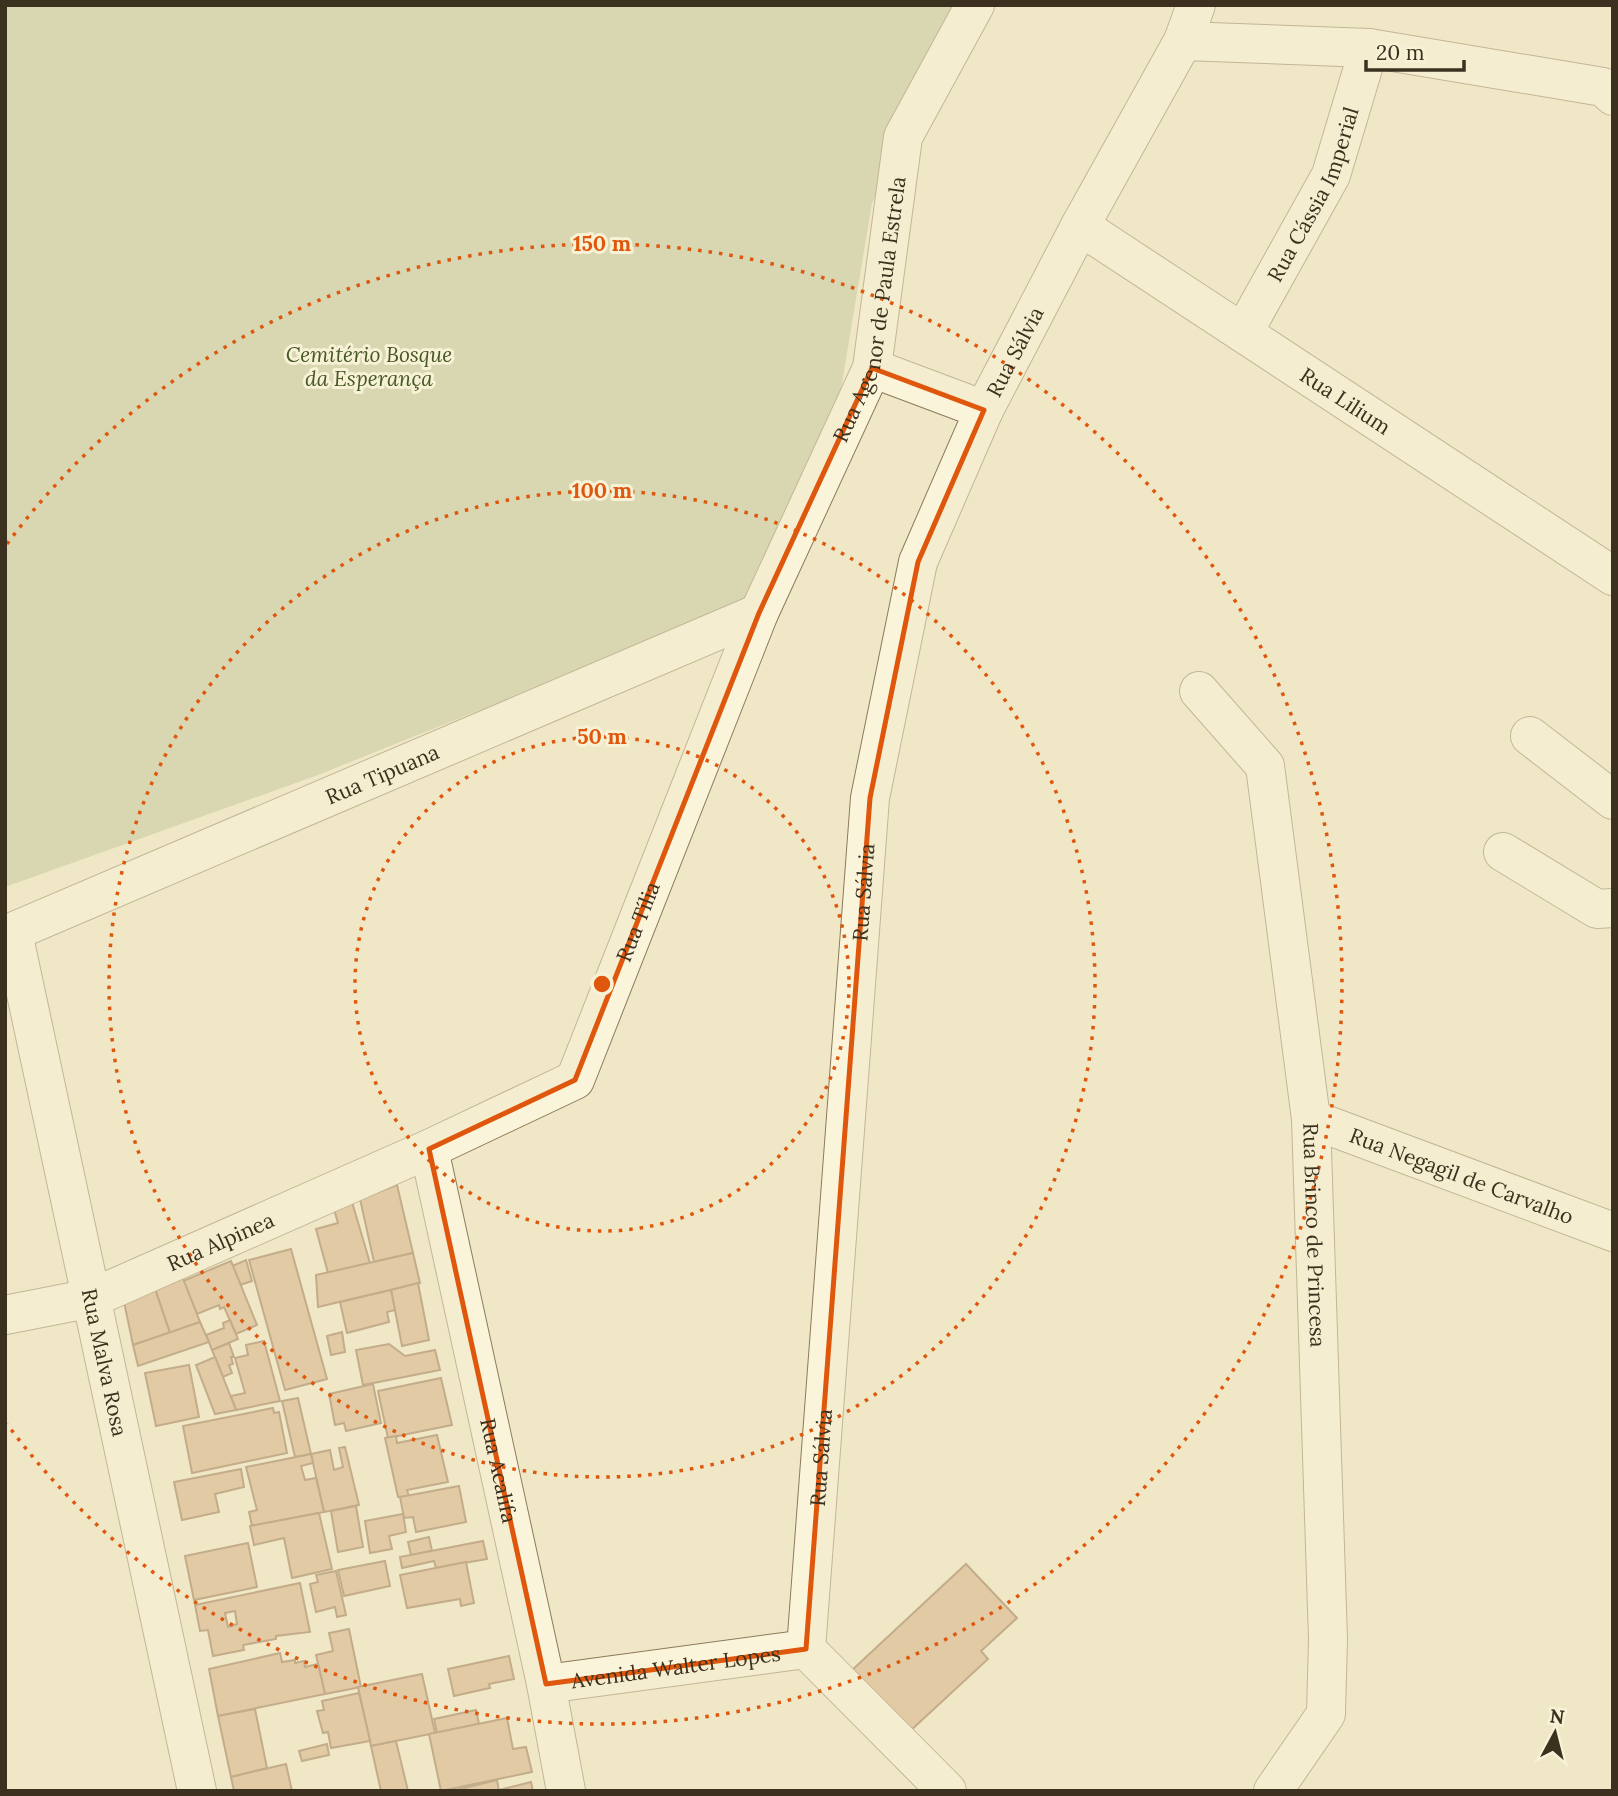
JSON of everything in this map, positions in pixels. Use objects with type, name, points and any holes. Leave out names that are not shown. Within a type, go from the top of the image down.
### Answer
[{"type":"street","name":"Rua Agenor de Paula Estrela","points":[[759,613],[872,368],[903,137],[975,5]]},
{"type":"street","name":"Rua Sálvia","points":[[806,1649],[870,798],[918,562],[984,411],[1080,226],[1183,41],[1196,5]]},
{"type":"street","points":[[1183,41],[1369,48],[1603,88],[1613,96]]},
{"type":"street","name":"Rua Cássia Imperial","points":[[1243,333],[1331,175],[1369,48]]},
{"type":"street","name":"Rua Lilium","points":[[1080,226],[1613,576]]},
{"type":"street","points":[[872,368],[984,411]]},
{"type":"street","name":"Rua Tipuana","points":[[9,934],[759,613]]},
{"type":"street","name":"Rua Tília","points":[[429,1149],[575,1080],[759,613]]},
{"type":"street","name":"Rua Brinco de Princesa","points":[[1199,691],[1265,766],[1311,1119],[1328,1639],[1326,1714],[1273,1791]]},
{"type":"street","points":[[1530,736],[1613,800]]},
{"type":"street","points":[[1503,852],[1597,909],[1613,908]]},
{"type":"street","name":"Rua Malva Rosa","points":[[9,934],[92,1298],[197,1791]]},
{"type":"street","name":"Rua Negagil de Carvalho","points":[[1311,1119],[1613,1232]]},
{"type":"street","name":"Rua Alpinea","points":[[5,1315],[92,1298],[429,1149]]},
{"type":"street","name":"Rua Acalifa","points":[[429,1149],[546,1684],[566,1791]]},
{"type":"street","points":[[806,1649],[947,1791]]},
{"type":"street","name":"Avenida Walter Lopes","points":[[546,1684],[806,1649]]},
{"type":"highlighted area","points":[[872,368],[984,410],[918,562],[870,798],[806,1649],[546,1684],[429,1149],[575,1080],[759,613]]},
{"type":"green space","name":"Cemitério Bosque da Esperança","points":[[5,5],[972,5],[872,203],[834,431],[742,605],[318,775],[5,887]]},
{"type":"building","points":[[397,1185],[413,1253],[374,1262],[360,1199]]},
{"type":"building","points":[[352,1202],[370,1263],[328,1273],[316,1229],[338,1223],[334,1209]]},
{"type":"building","points":[[291,1249],[327,1379],[285,1390],[249,1260]]},
{"type":"building","points":[[413,1253],[420,1283],[318,1307],[316,1275]]},
{"type":"building","points":[[246,1260],[252,1281],[240,1285],[232,1266]]},
{"type":"building","points":[[231,1261],[257,1325],[236,1334],[224,1307],[220,1309],[219,1305],[197,1314],[183,1281]]},
{"type":"building","points":[[182,1276],[200,1322],[170,1333],[154,1286]]},
{"type":"building","points":[[418,1283],[429,1340],[402,1346],[391,1290]]},
{"type":"building","points":[[154,1286],[170,1333],[133,1345],[123,1297]]},
{"type":"building","points":[[391,1290],[395,1310],[387,1312],[389,1322],[347,1333],[340,1302]]},
{"type":"building","points":[[230,1320],[238,1339],[212,1350],[206,1335],[224,1328],[223,1323]]},
{"type":"building","points":[[200,1322],[209,1342],[138,1366],[133,1345]]},
{"type":"building","points":[[342,1332],[345,1352],[331,1355],[327,1336]]},
{"type":"building","points":[[264,1341],[280,1401],[236,1410],[231,1396],[245,1393],[235,1358],[248,1355],[246,1345]]},
{"type":"building","points":[[229,1343],[234,1357],[231,1357],[233,1364],[229,1365],[232,1373],[223,1377],[212,1350]]},
{"type":"building","points":[[389,1344],[405,1356],[435,1350],[440,1370],[363,1385],[356,1350]]},
{"type":"building","points":[[215,1357],[236,1410],[215,1414],[196,1365]]},
{"type":"building","points":[[189,1365],[199,1417],[156,1426],[145,1373]]},
{"type":"building","points":[[441,1378],[452,1425],[388,1438],[378,1391]]},
{"type":"building","points":[[373,1384],[381,1423],[346,1431],[344,1423],[335,1425],[329,1394]]},
{"type":"building","points":[[298,1398],[311,1454],[295,1457],[282,1401]]},
{"type":"building","points":[[273,1408],[274,1413],[279,1412],[287,1453],[192,1473],[183,1426]]},
{"type":"building","points":[[437,1435],[448,1482],[407,1490],[409,1496],[398,1497],[385,1438],[396,1436],[397,1443]]},
{"type":"building","points":[[345,1447],[359,1505],[324,1512],[311,1454],[330,1450],[334,1470],[343,1467],[339,1448]]},
{"type":"building","points":[[311,1454],[313,1463],[301,1466],[305,1480],[316,1478],[324,1512],[252,1526],[249,1512],[257,1510],[246,1467]]},
{"type":"building","points":[[241,1469],[244,1487],[215,1494],[219,1512],[182,1520],[174,1482]]},
{"type":"building","points":[[459,1486],[466,1522],[416,1532],[413,1517],[404,1518],[400,1497]]},
{"type":"building","points":[[356,1506],[363,1547],[338,1552],[331,1511]]},
{"type":"building","points":[[319,1513],[332,1569],[292,1578],[284,1538],[254,1545],[250,1526]]},
{"type":"building","points":[[403,1514],[406,1532],[389,1536],[392,1549],[370,1553],[365,1521]]},
{"type":"building","points":[[429,1537],[432,1551],[411,1555],[408,1542]]},
{"type":"building","points":[[483,1541],[487,1559],[436,1568],[434,1561],[402,1568],[400,1557]]},
{"type":"building","points":[[248,1543],[257,1587],[194,1600],[185,1556]]},
{"type":"building","points":[[385,1561],[390,1586],[344,1596],[338,1570]]},
{"type":"building","points":[[466,1562],[474,1603],[461,1606],[460,1599],[407,1608],[400,1575]]},
{"type":"building","points":[[966,1564],[1017,1618],[981,1651],[988,1659],[909,1732],[851,1671]]},
{"type":"building","points":[[336,1571],[346,1615],[337,1617],[335,1607],[316,1612],[310,1584],[318,1582],[316,1575]]},
{"type":"building","points":[[300,1583],[310,1632],[276,1636],[276,1639],[243,1645],[244,1650],[213,1656],[208,1630],[200,1631],[195,1605]],"holes":[[[235,1611],[237,1624],[228,1627],[225,1613]]]},
{"type":"building","points":[[349,1629],[361,1687],[325,1694],[316,1655],[333,1651],[329,1633]]},
{"type":"building","points":[[280,1653],[282,1662],[304,1661],[305,1667],[318,1664],[325,1694],[218,1716],[209,1669]]},
{"type":"building","points":[[509,1656],[514,1679],[489,1684],[490,1688],[454,1696],[448,1669]]},
{"type":"building","points":[[422,1674],[435,1733],[371,1746],[358,1687]]},
{"type":"building","points":[[359,1693],[370,1741],[331,1748],[328,1732],[323,1733],[317,1711],[324,1710],[322,1701]]},
{"type":"building","points":[[255,1709],[267,1768],[231,1777],[218,1716]]},
{"type":"building","points":[[476,1710],[479,1724],[437,1733],[434,1719]]},
{"type":"building","points":[[507,1718],[513,1749],[526,1747],[532,1772],[441,1791],[429,1734]]},
{"type":"building","points":[[396,1741],[408,1791],[381,1791],[371,1746]]},
{"type":"building","points":[[327,1744],[329,1755],[302,1761],[299,1751]]},
{"type":"building","points":[[286,1764],[292,1791],[234,1791],[231,1777]]},
{"type":"building","points":[[497,1780],[499,1791],[456,1791],[456,1790]]},
{"type":"building","points":[[531,1782],[533,1791],[499,1791],[499,1790]]}]
